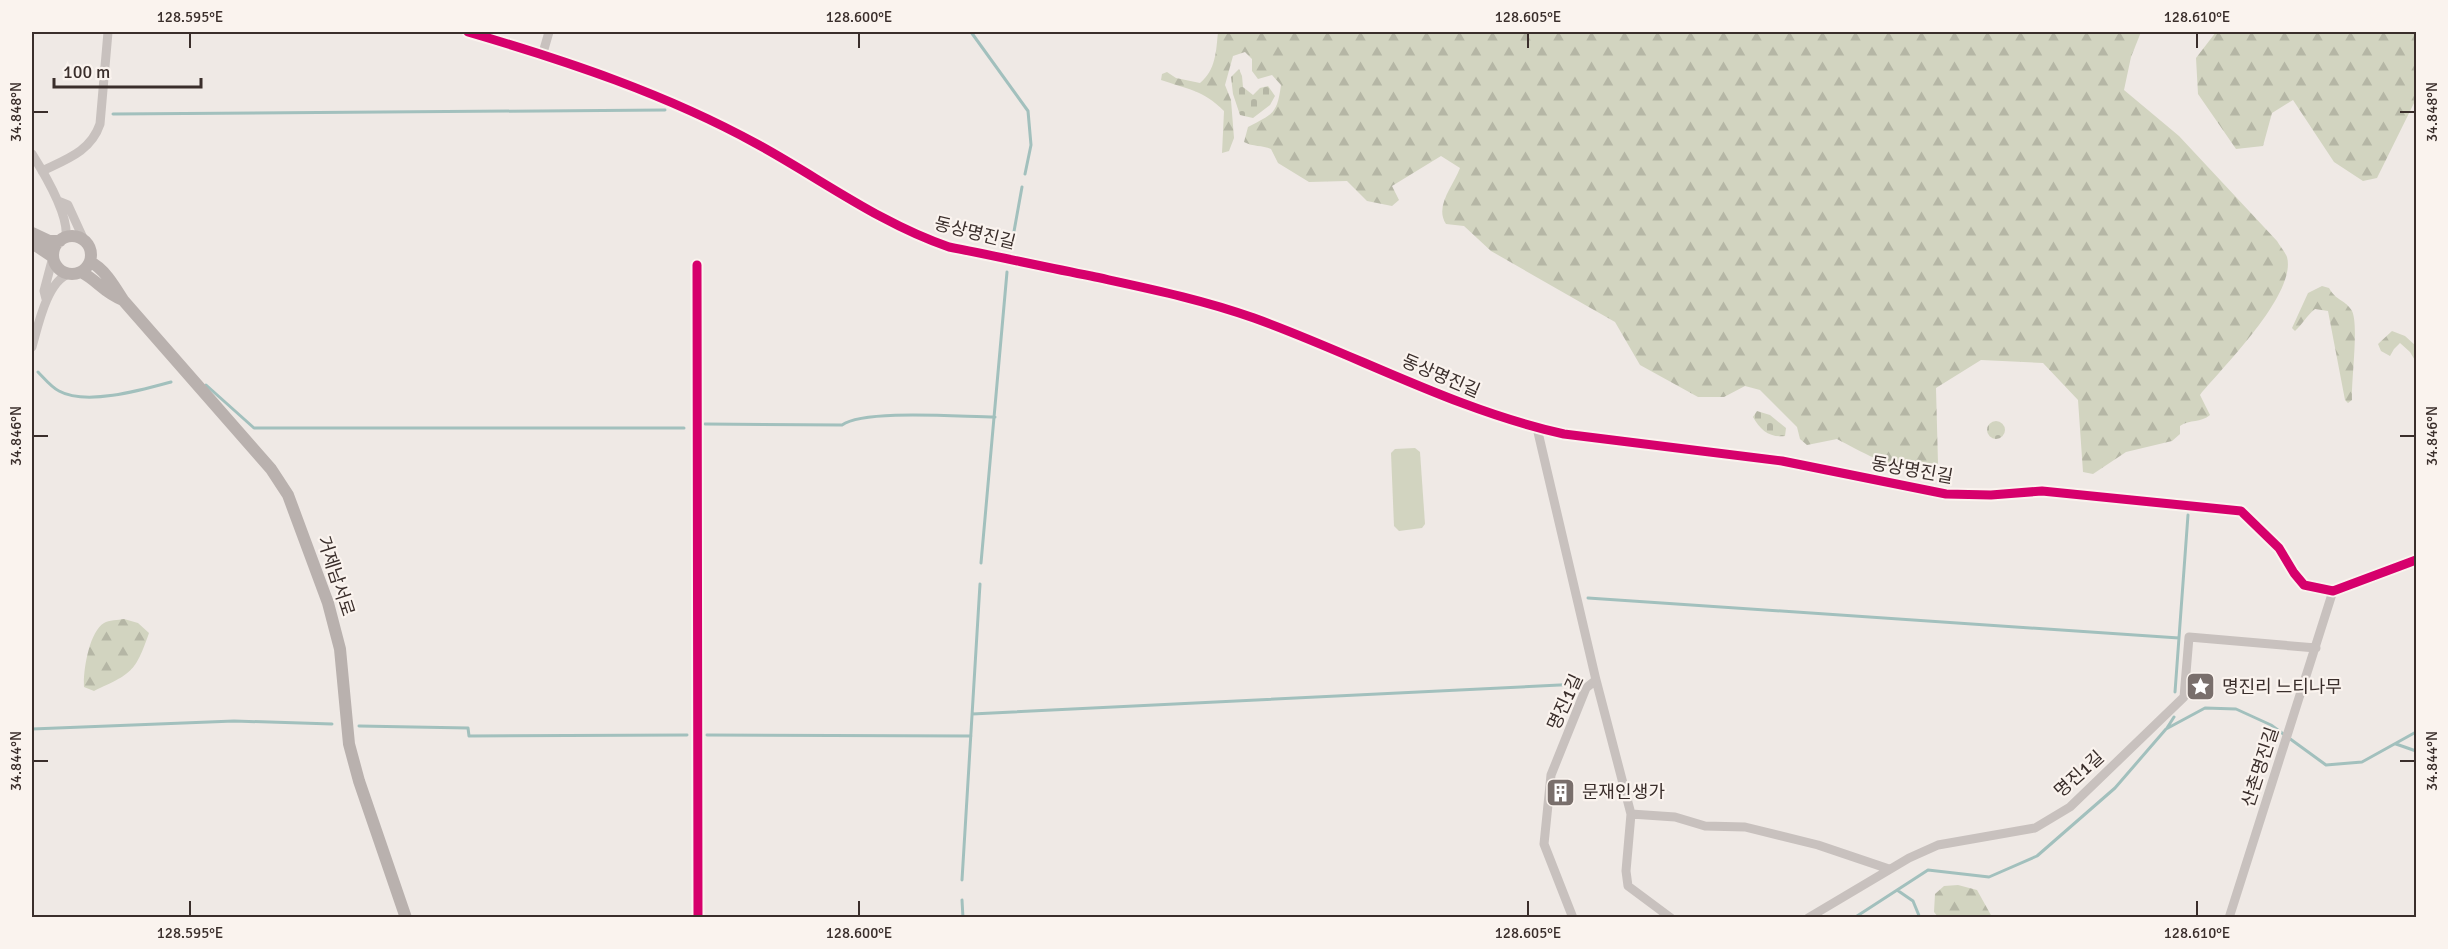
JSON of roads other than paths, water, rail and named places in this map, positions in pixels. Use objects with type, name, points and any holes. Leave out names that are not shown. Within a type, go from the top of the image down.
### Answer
[{"type":"main road","points":[[32,233],[49,241],[72,236],[84,240],[91,251],[93,263],[75,273],[58,268],[53,257],[32,243]]},
{"type":"main road","points":[[53,257],[56,245],[63,239]]},
{"type":"main road","name":"거제남서로","points":[[93,263],[271,469],[288,495],[328,603],[340,649],[349,744],[359,781],[406,918]]},
{"type":"main road","name":"거제남서로","points":[[75,273],[88,276],[109,295],[123,300]]},
{"type":"street","points":[[42,171],[75,156],[97,135],[108,32]]},
{"type":"street","name":"동상명진길","points":[[468,32],[663,98],[756,144],[884,220],[929,240],[949,247],[1204,302],[1253,317],[1485,412],[1537,428],[1563,434],[1782,461],[1946,494],[1991,495],[2042,491],[2241,511],[2279,548],[2304,585],[2333,591]]},
{"type":"street","points":[[542,56],[549,32]]},
{"type":"street","points":[[32,154],[58,201],[67,232],[63,239]]},
{"type":"street","points":[[58,201],[68,206],[84,240]]},
{"type":"street","points":[[46,299],[44,291],[53,257]]},
{"type":"street","points":[[697,265],[698,918]]},
{"type":"street","points":[[32,347],[46,299],[55,282],[61,276],[75,273]]},
{"type":"street","name":"명진1길","points":[[1537,428],[1596,680],[1586,688],[1551,775],[1544,844],[1573,918]]},
{"type":"street","points":[[2333,591],[2416,560]]},
{"type":"street","name":"산촌명진길","points":[[2229,918],[2333,591]]},
{"type":"street","name":"명진1길","points":[[1808,918],[1889,869],[1938,845],[2035,828],[2070,807],[2184,697],[2189,637],[2316,648]]},
{"type":"street","points":[[1596,680],[1632,814],[1626,871],[1628,886],[1671,918]]},
{"type":"street","points":[[1632,814],[1675,817],[1706,826],[1745,827],[1818,845],[1889,869]]},
{"type":"waterway","points":[[971,32],[1028,111],[1031,145],[1025,174]]},
{"type":"waterway","points":[[113,114],[665,110]]},
{"type":"waterway","points":[[1011,248],[1022,187]]},
{"type":"waterway","points":[[981,563],[1007,272]]},
{"type":"waterway","points":[[38,372],[59,391],[84,397],[114,395],[171,382]]},
{"type":"waterway","points":[[206,385],[254,428],[684,428]]},
{"type":"waterway","points":[[705,424],[842,425],[854,420],[892,415],[995,417]]},
{"type":"waterway","points":[[2175,692],[2188,515]]},
{"type":"waterway","points":[[962,880],[980,584]]},
{"type":"waterway","points":[[1588,598],[2179,638]]},
{"type":"waterway","points":[[972,714],[1580,684]]},
{"type":"waterway","points":[[1854,918],[1928,870],[1989,877],[2037,856],[2115,788],[2166,729],[2205,708],[2236,709],[2271,725],[2326,765],[2362,762],[2416,732]]},
{"type":"waterway","points":[[2167,728],[2174,717]]},
{"type":"waterway","points":[[32,729],[234,721],[332,724]]},
{"type":"waterway","points":[[359,726],[468,728],[469,736],[687,735]]},
{"type":"waterway","points":[[707,735],[971,736]]},
{"type":"waterway","points":[[2396,744],[2416,751]]},
{"type":"waterway","points":[[1897,890],[1913,901],[1920,918]]},
{"type":"waterway","points":[[962,900],[963,918]]},
{"type":"place","name":"명진리 느티나무","points":[[2201,687]]},
{"type":"place","name":"문재인생가","points":[[1561,792]]}]
